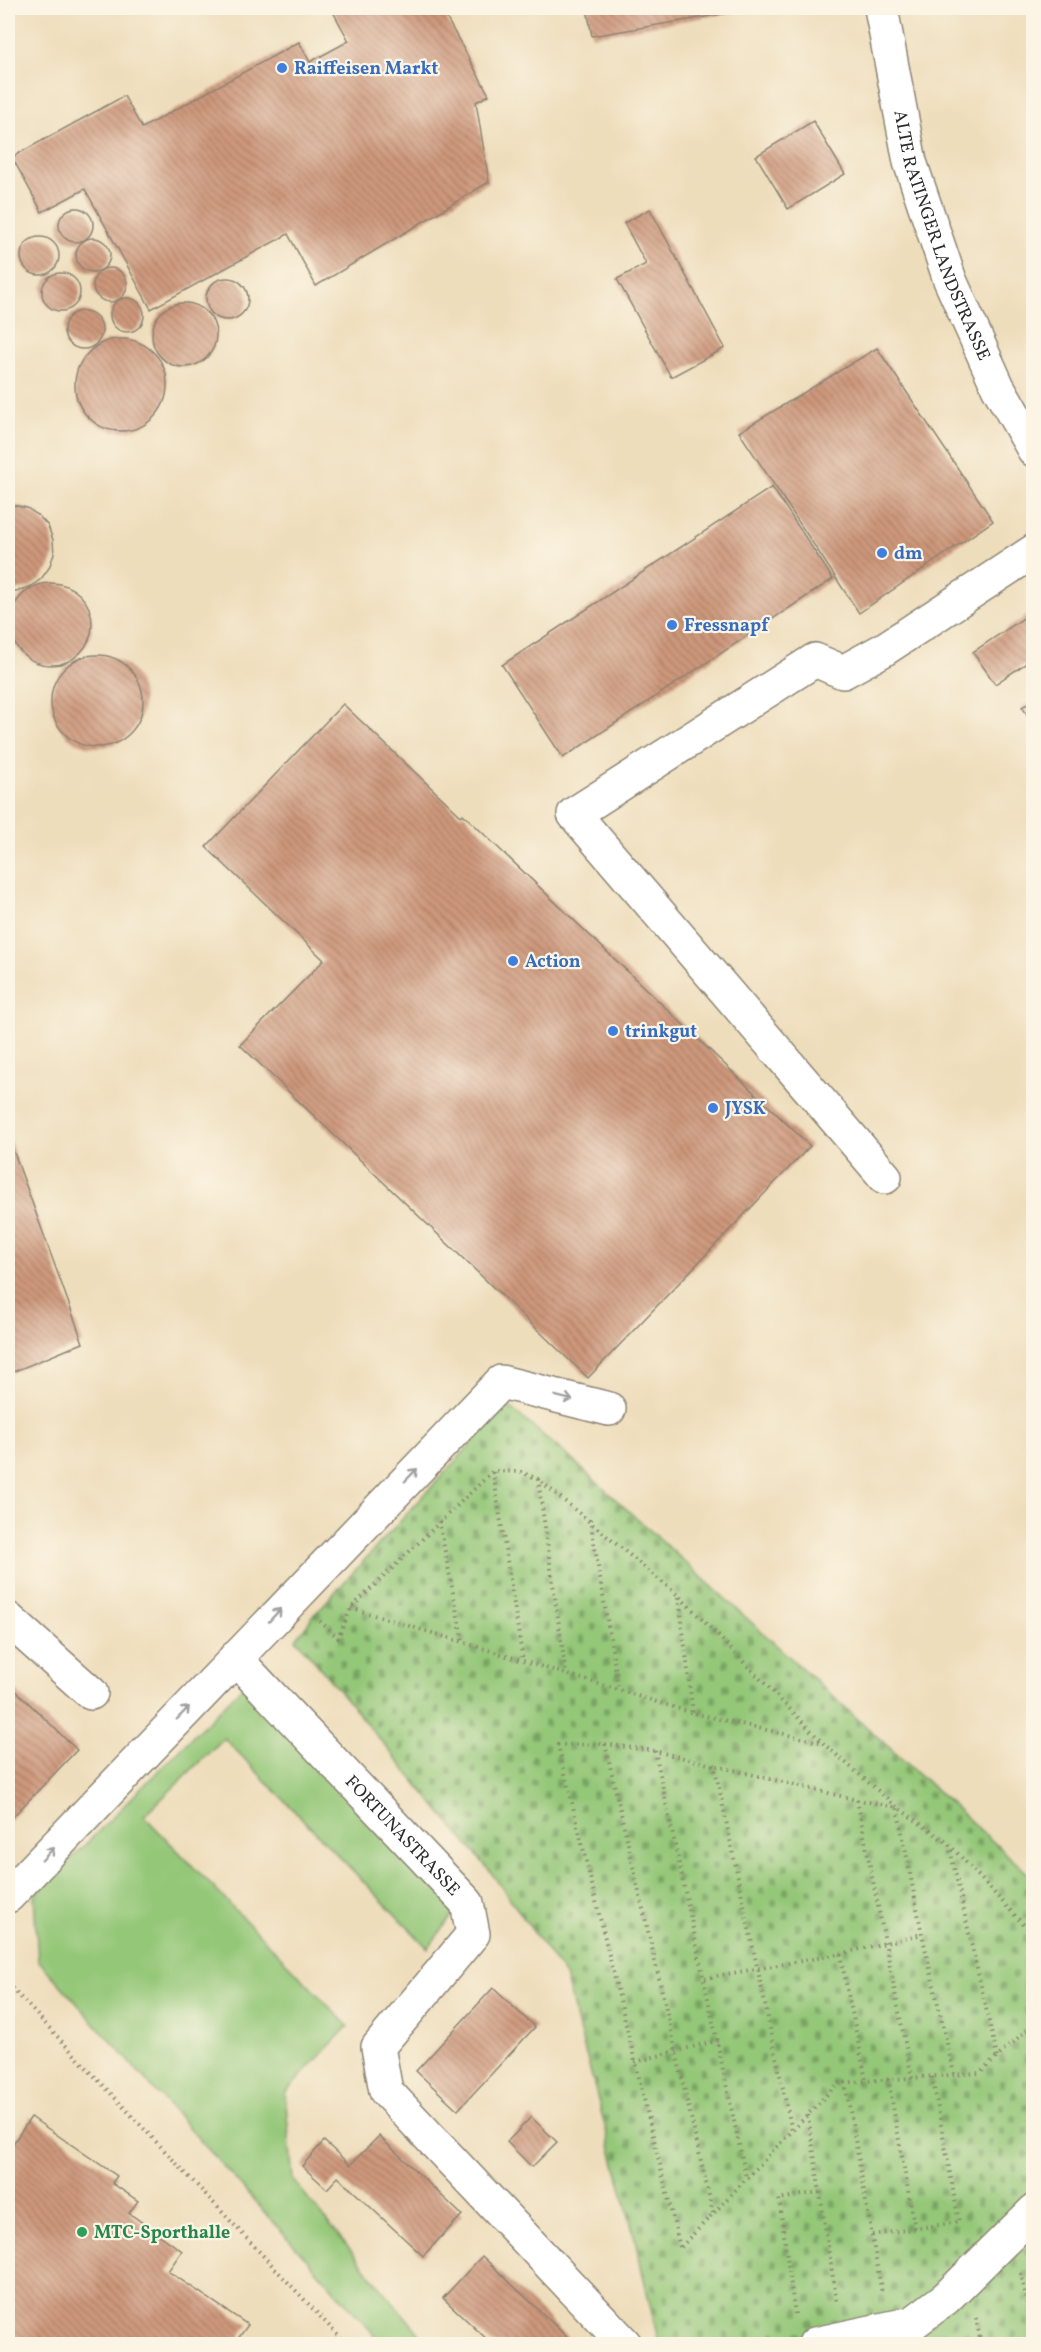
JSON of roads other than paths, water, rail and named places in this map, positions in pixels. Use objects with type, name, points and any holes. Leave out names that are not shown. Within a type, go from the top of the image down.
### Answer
[{"type":"street","name":"ALTE RATINGER LANDSTRASSE","points":[[881,8],[910,162],[950,280],[998,387],[1034,450]]},
{"type":"street","points":[[885,1178],[574,814],[815,660],[843,672],[883,650],[1034,551]]},
{"type":"street","points":[[11,1886],[501,1382],[609,1409]]},
{"type":"street","points":[[8,1619],[91,1693]]},
{"type":"street","name":"FORTUNASTRASSE","points":[[235,1658],[467,1903],[473,1934],[378,2047],[386,2091],[616,2335]]},
{"type":"street","points":[[818,2335],[888,2331],[913,2323],[946,2298],[1023,2221]]},
{"type":"place","name":"Raiffeisen Markt","points":[[282,68]]},
{"type":"place","name":"dm","points":[[882,553]]},
{"type":"place","name":"Fressnapf","points":[[672,625]]},
{"type":"place","name":"Action","points":[[513,961]]},
{"type":"place","name":"trinkgut","points":[[613,1031]]},
{"type":"place","name":"JYSK","points":[[713,1108]]},
{"type":"place","name":"MTC-Sporthalle","points":[[82,2232]]}]
